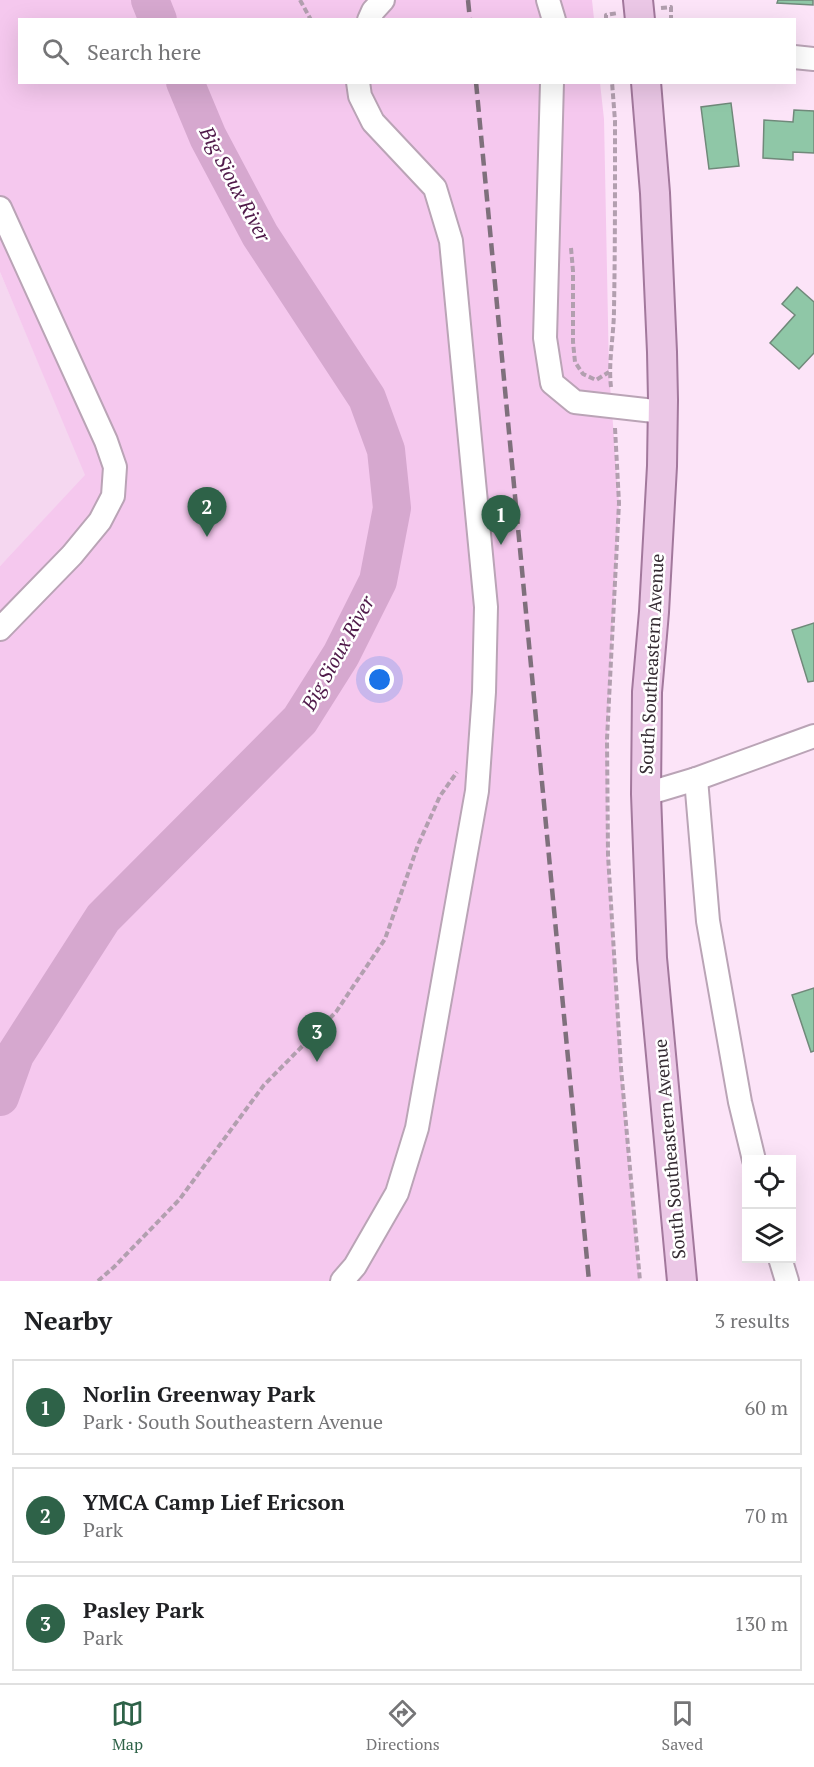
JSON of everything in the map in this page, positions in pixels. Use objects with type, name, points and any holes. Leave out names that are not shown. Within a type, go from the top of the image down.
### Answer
[{"type":"main road","points":[[638,0],[640,18]]},
{"type":"main road","name":"South Southeastern Avenue","points":[[646,84],[655,193],[663,412],[654,612],[647,692],[646,794],[652,958],[682,1281]]},
{"type":"street","points":[[370,18],[383,0]]},
{"type":"street","points":[[548,0],[553,18]]},
{"type":"street","points":[[796,57],[814,59]]},
{"type":"street","points":[[354,1276],[397,1193],[417,1128],[477,791],[484,692],[486,607],[451,241],[435,188],[373,122],[360,96],[358,84]]},
{"type":"street","points":[[552,84],[545,338],[552,383],[575,402],[663,412]]},
{"type":"street","points":[[0,208],[106,441],[114,467],[113,496],[100,521],[72,555],[0,629]]},
{"type":"street","points":[[646,794],[696,779],[814,736]]},
{"type":"street","points":[[696,779],[708,921],[740,1102],[753,1155]]},
{"type":"street","points":[[782,1263],[787,1281]]},
{"type":"path","points":[[300,0],[310,18]]},
{"type":"path","points":[[612,84],[615,121],[614,309],[609,372],[614,407],[619,503],[607,739],[608,855],[621,1068],[640,1281]]},
{"type":"path","points":[[570,240],[575,362],[583,374],[596,380],[609,372]]},
{"type":"path","points":[[98,1281],[179,1200],[264,1085],[336,1012],[385,939],[418,845],[440,796],[456,773],[458,763]]},
{"type":"shaded area","points":[[0,0],[592,0],[594,18],[18,18],[18,84],[600,84],[604,119],[609,372],[619,503],[607,739],[608,855],[621,1068],[640,1281],[0,1281],[0,566],[85,475],[0,272]]},
{"type":"shaded area","points":[[0,272],[86,475],[0,566]]},
{"type":"building","points":[[778,0],[813,0],[813,5],[777,3]]},
{"type":"building","points":[[731,103],[739,166],[709,169],[701,107]]},
{"type":"building","points":[[794,110],[814,111],[814,153],[793,152],[793,160],[763,158],[764,120],[793,122]]},
{"type":"building","points":[[797,287],[814,302],[814,353],[799,369],[770,343],[795,315],[782,304]]},
{"type":"building","points":[[814,623],[814,681],[808,682],[792,630]]},
{"type":"building","points":[[814,988],[814,1051],[811,1052],[792,995]]},
{"type":"waterway","name":"Big Sioux River","points":[[150,0],[157,18]]},
{"type":"waterway","name":"Big Sioux River","points":[[0,1097],[15,1055],[103,918],[300,720],[341,655],[378,581],[392,508],[386,450],[367,398],[260,235],[208,137],[186,84]]},
{"type":"railway","points":[[468,0],[470,18]]},
{"type":"railway","points":[[476,84],[589,1281]]},
{"type":"place","name":"YMCA Camp Lief Ericson","points":[[207,537]]},
{"type":"place","name":"Norlin Greenway Park","points":[[501,545]]},
{"type":"place","name":"Pasley Park","points":[[317,1062]]}]
